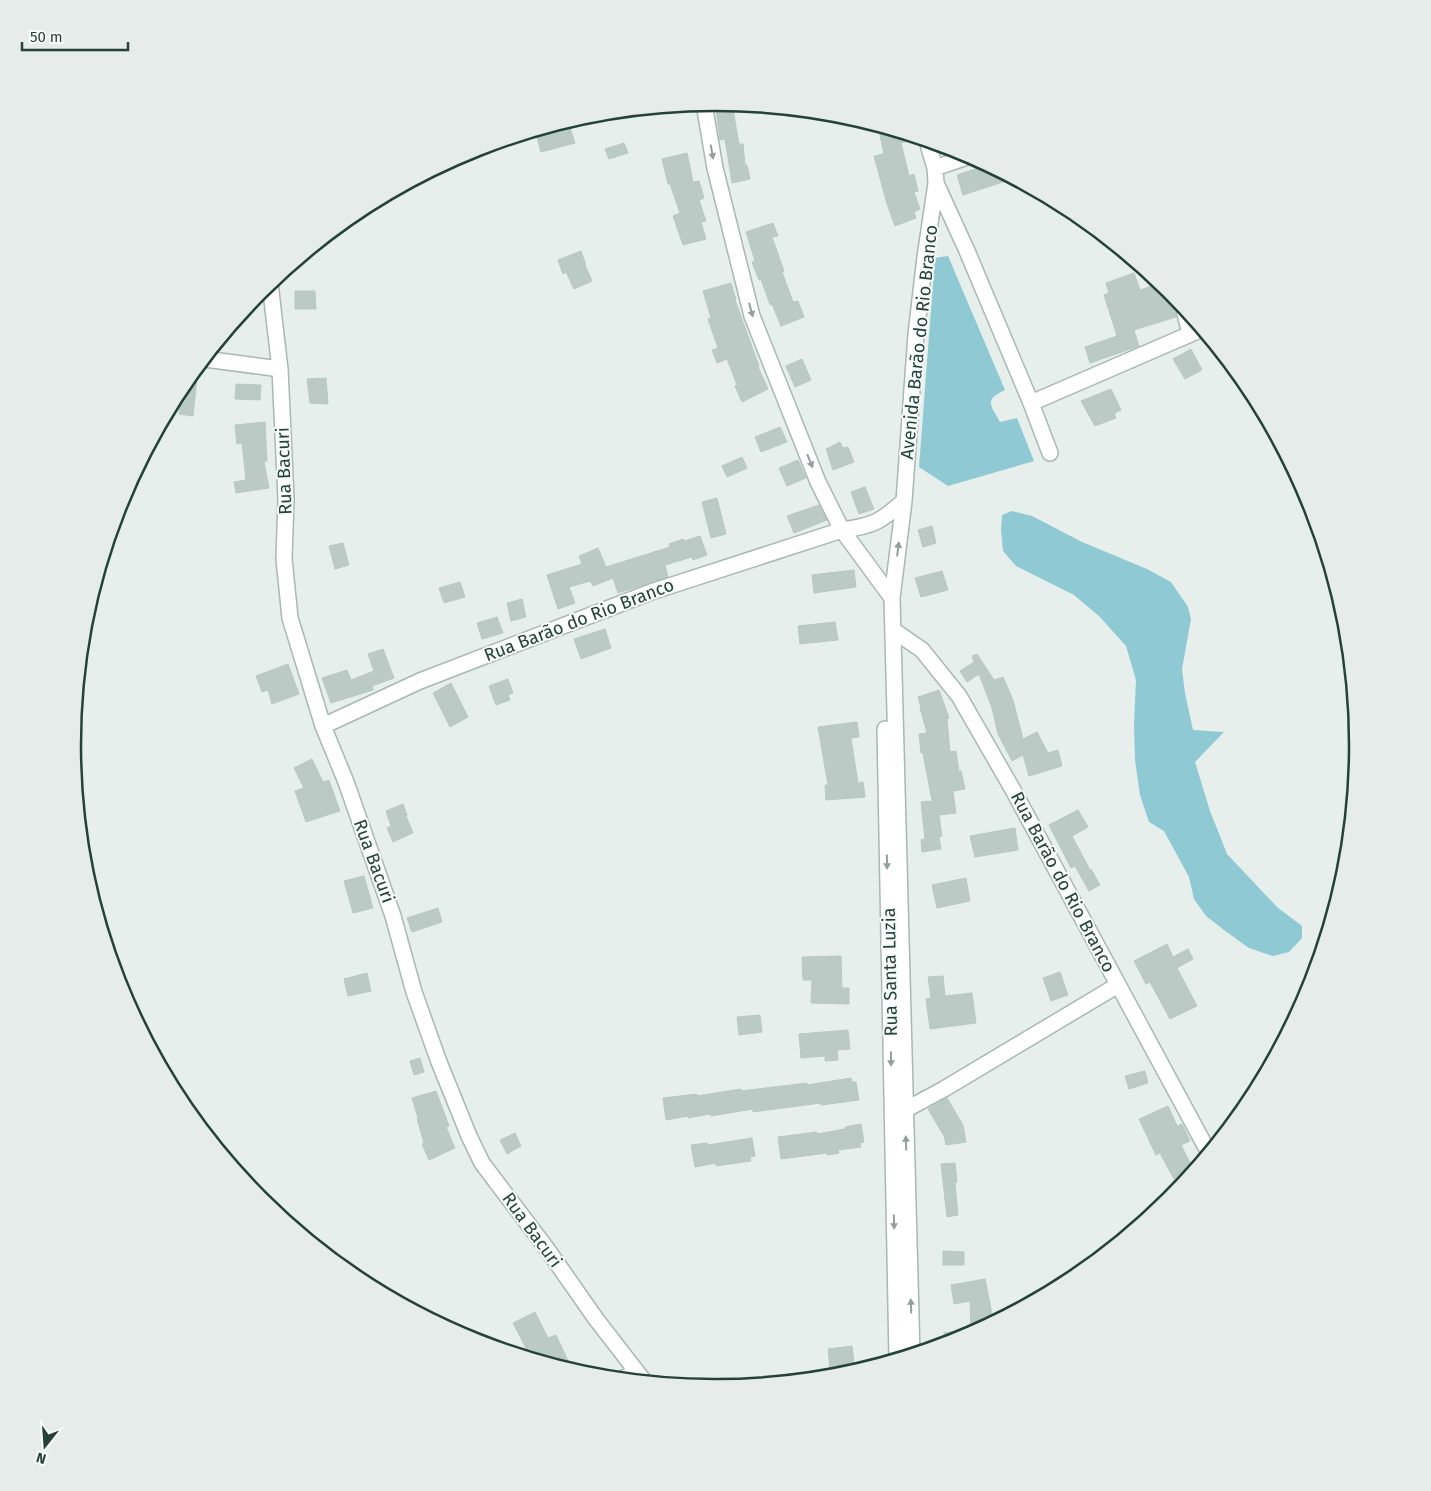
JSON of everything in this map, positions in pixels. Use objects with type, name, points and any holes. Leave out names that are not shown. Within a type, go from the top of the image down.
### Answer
[{"type":"street","points":[[705,112],[715,168],[752,316],[818,482],[842,530],[892,598]]},
{"type":"street","name":"Avenida Barão do Rio Branco","points":[[930,149],[936,175],[1050,453]]},
{"type":"street","points":[[936,175],[961,161]]},
{"type":"street","name":"Avenida Barão do Rio Branco","points":[[892,598],[904,501],[916,334],[936,175]]},
{"type":"street","name":"Rua Bacuri","points":[[271,293],[280,369],[286,499],[284,559],[290,618],[323,726],[346,782],[393,916],[414,992],[429,1036],[469,1136],[482,1163],[638,1375]]},
{"type":"street","points":[[1031,403],[1196,331]]},
{"type":"street","points":[[212,359],[280,369]]},
{"type":"street","points":[[842,530],[870,525],[884,518],[904,501]]},
{"type":"street","name":"Rua Barão do Rio Branco","points":[[323,726],[420,681],[651,592],[842,530]]},
{"type":"street","name":"Rua Santa Luzia","points":[[882,586],[897,1353]]},
{"type":"street","name":"Rua Santa Luzia","points":[[892,598],[912,1348]]},
{"type":"street","name":"Rua Barão do Rio Branco","points":[[893,630],[922,650],[958,696],[1018,798],[1206,1147]]},
{"type":"street","points":[[892,1101],[905,1110],[944,1090],[1118,985]]},
{"type":"water","points":[[948,256],[1005,390],[994,397],[991,403],[992,407],[1000,422],[1017,418],[1034,461],[948,486],[919,467],[935,258]]},
{"type":"water","points":[[1012,511],[1032,516],[1082,542],[1147,569],[1171,582],[1188,607],[1191,619],[1182,669],[1193,730],[1224,732],[1195,762],[1210,811],[1227,854],[1277,907],[1302,926],[1302,938],[1289,952],[1273,956],[1249,948],[1206,916],[1194,899],[1189,877],[1164,831],[1149,822],[1140,795],[1135,760],[1136,680],[1126,646],[1099,616],[1074,595],[1016,566],[1003,551],[1002,515]]},
{"type":"building","points":[[716,111],[733,112],[739,144],[743,144],[745,165],[747,165],[750,179],[732,183],[725,139],[720,140]]},
{"type":"building","points":[[570,128],[575,143],[541,152],[537,137]]},
{"type":"building","points":[[880,133],[907,141],[901,143],[909,176],[914,174],[918,191],[914,192],[920,209],[914,212],[916,218],[895,226],[874,156],[884,154]]},
{"type":"building","points":[[624,143],[628,153],[609,159],[605,149]]},
{"type":"building","points":[[687,153],[693,182],[699,181],[704,198],[699,200],[706,221],[701,222],[706,239],[683,245],[673,216],[680,213],[670,184],[668,184],[662,159]]},
{"type":"building","points":[[977,168],[1005,181],[963,195],[957,175]]},
{"type":"building","points":[[773,223],[778,236],[772,237],[784,271],[782,272],[793,302],[798,301],[804,317],[781,326],[752,262],[755,261],[746,232]]},
{"type":"building","points":[[581,251],[592,281],[574,289],[566,272],[563,274],[558,260]]},
{"type":"building","points":[[1134,273],[1140,290],[1152,286],[1172,306],[1176,317],[1134,330],[1139,346],[1090,363],[1085,347],[1117,336],[1104,295],[1109,293],[1106,283]]},
{"type":"building","points":[[731,283],[758,367],[768,389],[742,402],[727,359],[717,363],[712,350],[718,348],[708,319],[711,318],[703,291]]},
{"type":"building","points":[[295,291],[315,291],[316,309],[295,309]]},
{"type":"building","points":[[1191,349],[1202,370],[1185,379],[1173,359]]},
{"type":"building","points":[[802,359],[811,380],[795,387],[786,366]]},
{"type":"building","points":[[326,378],[328,404],[310,403],[307,379]]},
{"type":"building","points":[[197,381],[193,416],[179,414],[180,406]]},
{"type":"building","points":[[236,384],[261,385],[260,400],[235,399]]},
{"type":"building","points":[[1111,389],[1121,410],[1114,413],[1116,418],[1095,426],[1081,401]]},
{"type":"building","points":[[265,422],[267,461],[264,462],[269,488],[236,493],[234,482],[246,480],[242,443],[237,444],[235,425]]},
{"type":"building","points":[[780,427],[787,442],[761,452],[755,437]]},
{"type":"building","points":[[840,442],[843,448],[848,447],[854,462],[833,470],[826,449]]},
{"type":"building","points":[[742,457],[747,468],[727,477],[722,466]]},
{"type":"building","points":[[798,460],[806,478],[787,486],[779,468]]},
{"type":"building","points":[[865,487],[874,509],[859,514],[851,492]]},
{"type":"building","points":[[717,498],[726,534],[711,538],[702,502]]},
{"type":"building","points":[[819,505],[827,520],[794,533],[787,516]]},
{"type":"building","points":[[932,526],[936,543],[923,547],[918,530]]},
{"type":"building","points":[[700,536],[707,555],[693,560],[692,557],[665,565],[668,577],[618,593],[613,578],[593,586],[590,581],[569,587],[575,603],[558,609],[547,575],[582,564],[579,556],[598,548],[606,567],[670,547],[669,544],[683,539],[684,541]]},
{"type":"building","points":[[343,543],[349,565],[335,569],[329,546]]},
{"type":"building","points":[[854,570],[856,587],[814,593],[812,575]]},
{"type":"building","points":[[942,571],[948,590],[921,597],[915,578]]},
{"type":"building","points":[[460,582],[465,597],[444,603],[439,588]]},
{"type":"building","points":[[522,599],[526,617],[511,621],[507,603]]},
{"type":"building","points":[[497,617],[503,633],[482,639],[477,623]]},
{"type":"building","points":[[835,622],[838,640],[800,644],[798,626]]},
{"type":"building","points":[[605,629],[611,648],[581,659],[574,639]]},
{"type":"building","points":[[383,649],[394,678],[372,686],[373,690],[331,703],[322,678],[347,670],[351,680],[374,671],[368,654]]},
{"type":"building","points":[[977,654],[994,680],[1003,677],[1013,700],[1023,739],[1037,732],[1048,753],[1058,750],[1062,766],[1029,776],[1023,755],[1012,761],[998,734],[992,708],[979,674],[967,682],[960,671],[974,662],[972,656]]},
{"type":"building","points":[[288,664],[299,694],[272,704],[268,690],[262,692],[256,676]]},
{"type":"building","points":[[508,679],[513,693],[508,695],[510,700],[496,705],[489,686]]},
{"type":"building","points":[[451,683],[468,717],[450,727],[433,693]]},
{"type":"building","points":[[939,690],[949,718],[947,719],[950,752],[956,751],[959,772],[961,771],[965,789],[953,791],[956,813],[939,815],[942,836],[939,837],[941,849],[922,852],[921,840],[925,839],[921,802],[932,801],[923,753],[921,753],[919,734],[927,733],[918,697]]},
{"type":"building","points":[[857,722],[859,737],[851,738],[858,783],[863,782],[865,797],[826,800],[825,785],[828,785],[818,727]]},
{"type":"building","points":[[312,759],[323,782],[329,780],[340,811],[306,822],[295,791],[304,788],[294,768]]},
{"type":"building","points":[[403,804],[413,833],[393,842],[387,828],[391,826],[386,811]]},
{"type":"building","points":[[1078,810],[1088,827],[1072,836],[1100,885],[1089,891],[1075,866],[1071,868],[1049,825]]},
{"type":"building","points":[[1015,828],[1018,850],[975,857],[970,836]]},
{"type":"building","points":[[364,876],[373,908],[353,913],[344,881]]},
{"type":"building","points":[[966,878],[970,901],[937,908],[932,885]]},
{"type":"building","points":[[438,908],[442,922],[412,932],[407,918]]},
{"type":"building","points":[[1167,944],[1173,957],[1188,949],[1193,959],[1177,968],[1197,1006],[1170,1019],[1150,982],[1146,984],[1134,961]]},
{"type":"building","points":[[841,956],[842,988],[849,988],[849,1004],[811,1003],[812,980],[803,980],[802,957]]},
{"type":"building","points":[[1060,972],[1068,995],[1051,1001],[1043,978]]},
{"type":"building","points":[[367,973],[371,991],[348,996],[344,979]]},
{"type":"building","points":[[943,976],[945,996],[972,993],[976,1023],[930,1029],[926,999],[931,998],[928,977]]},
{"type":"building","points":[[760,1015],[762,1032],[739,1035],[737,1017]]},
{"type":"building","points":[[848,1030],[850,1049],[837,1050],[838,1060],[825,1061],[825,1056],[801,1058],[799,1034]]},
{"type":"building","points":[[420,1058],[424,1072],[414,1075],[410,1061]]},
{"type":"building","points":[[1145,1071],[1148,1083],[1129,1089],[1125,1076]]},
{"type":"building","points":[[851,1078],[852,1082],[856,1082],[859,1100],[753,1112],[753,1109],[711,1116],[710,1114],[666,1120],[663,1098],[697,1094],[697,1096],[741,1089],[741,1091],[807,1083],[807,1085]]},
{"type":"building","points":[[436,1091],[449,1126],[446,1127],[455,1148],[429,1160],[422,1144],[424,1143],[412,1098]]},
{"type":"building","points":[[947,1098],[963,1125],[966,1142],[946,1145],[944,1136],[928,1109]]},
{"type":"building","points":[[1168,1106],[1177,1126],[1182,1124],[1190,1141],[1181,1145],[1191,1165],[1182,1175],[1174,1179],[1160,1153],[1156,1155],[1139,1119]]},
{"type":"building","points":[[861,1124],[864,1142],[860,1143],[861,1147],[838,1150],[839,1153],[827,1155],[827,1153],[781,1159],[778,1137],[817,1132],[817,1134]]},
{"type":"building","points":[[515,1133],[521,1146],[507,1154],[500,1140]]},
{"type":"building","points":[[752,1138],[755,1156],[750,1157],[751,1161],[716,1166],[716,1163],[695,1167],[691,1145],[707,1143],[708,1145]]},
{"type":"building","points":[[955,1163],[958,1215],[947,1217],[941,1164]]},
{"type":"building","points":[[943,1251],[964,1252],[964,1265],[943,1265]]},
{"type":"building","points":[[985,1279],[992,1316],[971,1325],[970,1301],[954,1304],[951,1285]]},
{"type":"building","points":[[535,1312],[548,1338],[556,1335],[569,1362],[523,1349],[526,1348],[513,1323]]},
{"type":"building","points":[[958,1331],[945,1336],[944,1333]]},
{"type":"building","points":[[852,1346],[854,1364],[830,1369],[828,1349]]}]
